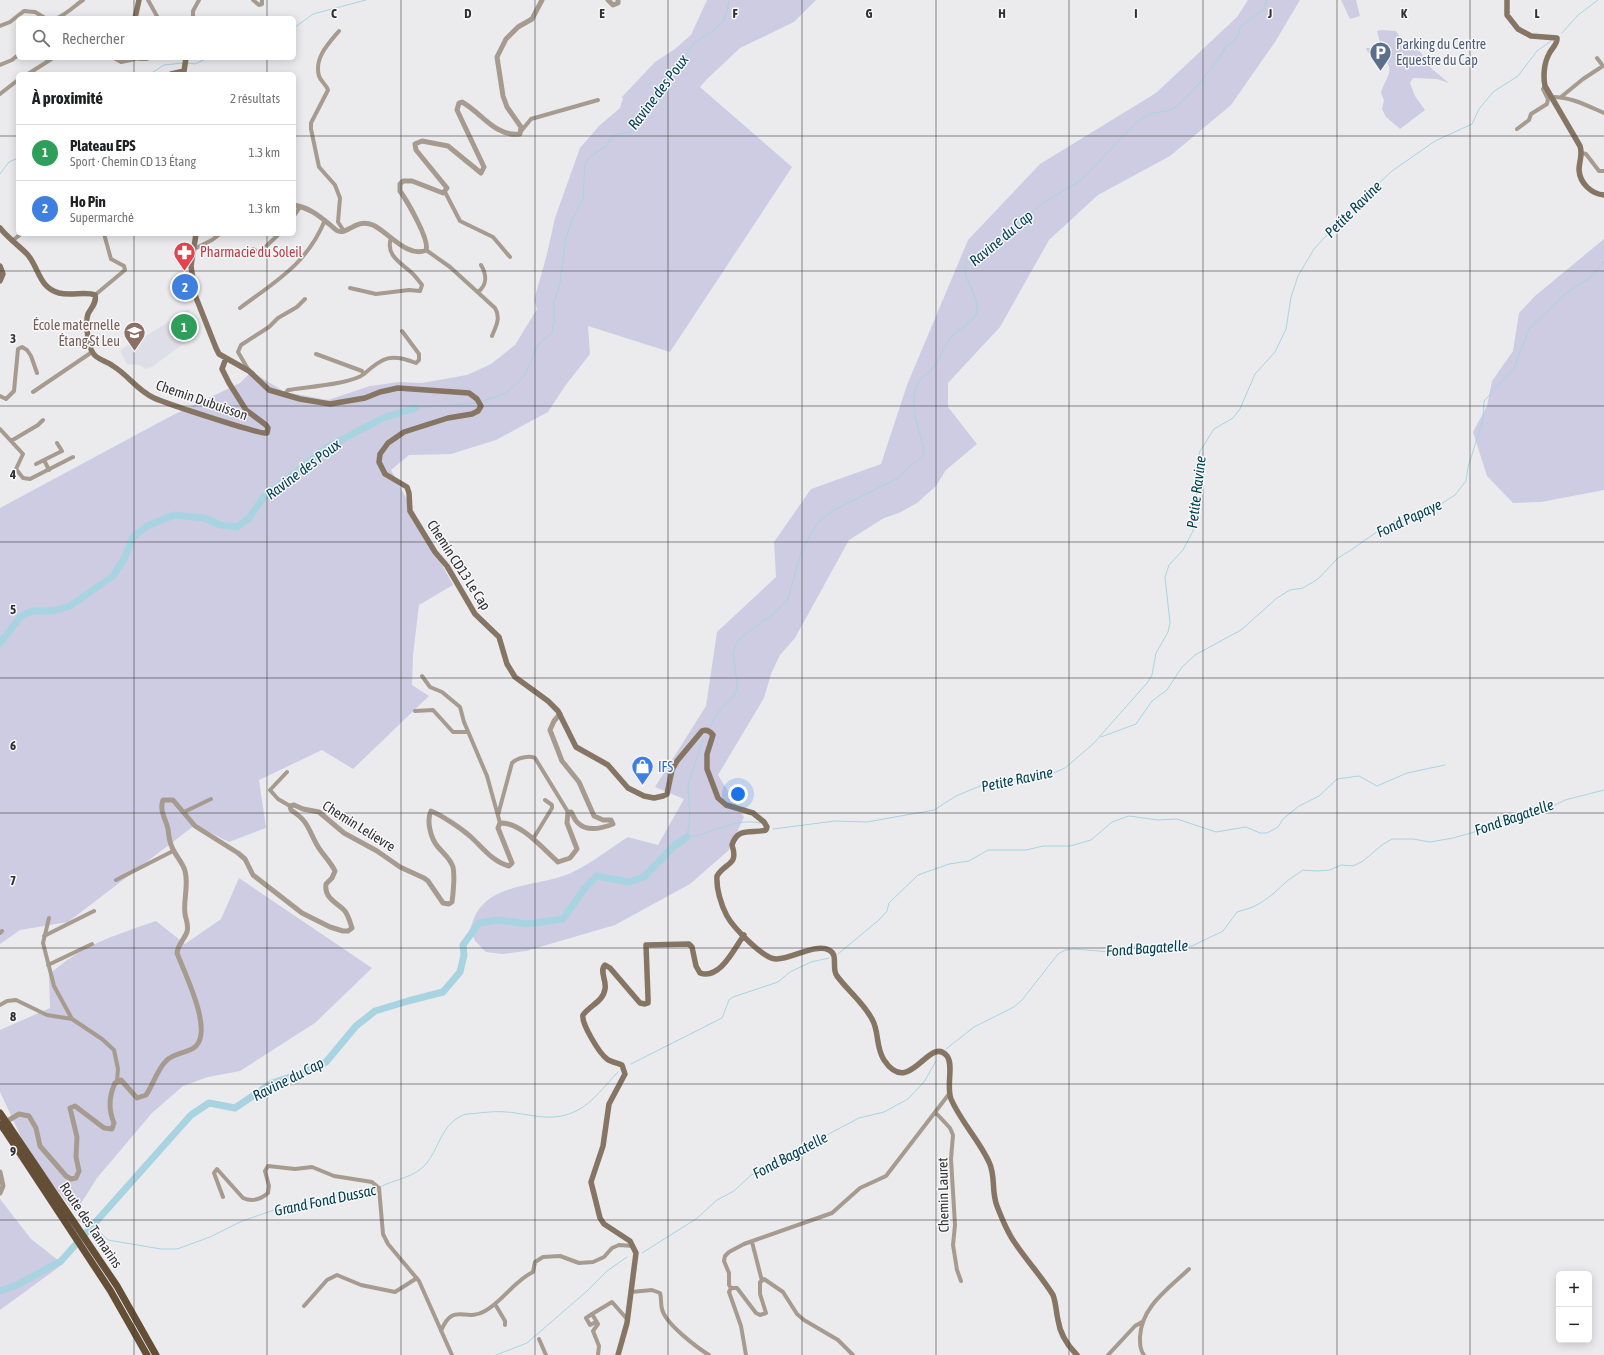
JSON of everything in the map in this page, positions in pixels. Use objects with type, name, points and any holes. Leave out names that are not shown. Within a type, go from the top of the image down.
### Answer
[{"type":"highway","name":"Route des Tamarins","points":[[3,1123],[97,1264],[147,1355]]},
{"type":"highway","name":"Route des Tamarins","points":[[97,1264],[125,1299],[156,1355]]},
{"type":"main road","points":[[135,16],[139,0]]},
{"type":"main road","points":[[1507,0],[1507,15],[1518,29],[1530,36],[1549,36],[1557,38],[1557,42],[1547,58],[1544,78],[1545,86],[1578,142],[1582,153],[1579,170],[1582,178],[1593,192],[1604,195]]},
{"type":"main road","points":[[182,72],[184,70],[186,60]]},
{"type":"main road","points":[[0,228],[11,241],[26,254],[42,282],[52,290],[75,295],[88,293],[95,295],[95,302],[87,320],[92,352]]},
{"type":"main road","points":[[196,236],[191,266],[195,295],[219,354],[249,372],[269,390],[284,395]]},
{"type":"main road","points":[[0,266],[3,274],[0,281]]},
{"type":"main road","name":"Chemin Dubuisson","points":[[92,352],[96,357],[116,367],[137,387],[154,398],[261,434],[267,433],[268,428],[266,425],[246,410],[225,376],[222,369],[226,358]]},
{"type":"main road","name":"Chemin CD13 Le Cap","points":[[284,395],[330,404],[365,398],[380,392],[398,388],[469,394],[479,401],[480,409],[475,412],[448,418],[398,435],[383,448],[380,454],[379,462],[385,474],[407,487],[409,493],[410,511],[435,552],[447,566],[475,614],[499,637],[510,671],[525,686],[548,701],[560,714],[576,747],[608,765],[628,788],[644,796],[654,798],[667,794],[672,770],[684,751],[702,731],[706,730],[710,732],[713,736],[707,754],[707,769],[718,798],[726,805],[753,813],[764,822],[767,827],[766,830],[750,830],[738,835],[732,845],[735,854],[733,860],[717,876],[716,882],[727,915],[744,935],[767,957],[777,959],[826,948],[832,951],[835,955],[835,973],[873,1020],[880,1051],[886,1063],[898,1072],[908,1073],[930,1054],[936,1051],[944,1052],[950,1062],[948,1084],[949,1094]]},
{"type":"main road","points":[[618,1355],[623,1342],[636,1253],[634,1246],[625,1236],[604,1224],[600,1218],[592,1189],[592,1175],[603,1146],[609,1104],[612,1095],[625,1074],[622,1065],[607,1059],[602,1054],[583,1023],[583,1015],[603,996],[606,986],[602,970],[604,965],[610,968],[640,1003],[646,1004],[648,1002],[648,998],[646,945],[688,944],[692,946],[696,966],[700,973],[707,976],[714,973],[719,968],[744,935]]},
{"type":"main road","points":[[949,1094],[955,1107],[990,1163],[992,1170],[993,1197],[1007,1230],[1053,1295],[1056,1302],[1058,1322],[1063,1337],[1077,1355]]},
{"type":"street","points":[[66,16],[68,10],[83,0]]},
{"type":"street","points":[[148,0],[157,16]]},
{"type":"street","points":[[193,16],[193,11],[199,0]]},
{"type":"street","points":[[253,0],[259,5],[262,4],[262,0]]},
{"type":"street","points":[[522,130],[507,107],[503,96],[496,57],[510,35],[518,27],[532,19],[542,0]]},
{"type":"street","points":[[608,0],[612,5],[618,3],[618,0]]},
{"type":"street","points":[[18,16],[24,11],[35,12],[40,16]]},
{"type":"street","points":[[0,26],[10,22],[16,17]]},
{"type":"street","points":[[339,31],[324,49],[320,58],[319,75],[328,90],[311,123],[311,129],[319,167],[335,184],[340,198],[338,222],[344,232]]},
{"type":"street","points":[[0,65],[16,57]]},
{"type":"street","points":[[1561,97],[1583,79],[1603,66],[1597,58]]},
{"type":"street","points":[[31,72],[50,60]]},
{"type":"street","points":[[116,60],[121,62],[130,60]]},
{"type":"street","points":[[0,94],[16,82]]},
{"type":"street","points":[[1518,129],[1529,120],[1531,114],[1547,104],[1548,99],[1543,89],[1545,86]]},
{"type":"street","points":[[1551,97],[1561,97],[1604,113]]},
{"type":"street","points":[[445,192],[447,190],[447,186],[416,150],[415,145],[420,141],[448,146],[479,172],[484,170],[458,110],[459,103],[466,105],[498,129],[515,135],[520,134],[531,119],[598,100]]},
{"type":"street","points":[[1582,153],[1586,154],[1600,171],[1604,171]]},
{"type":"street","points":[[426,250],[427,243],[400,191],[400,184],[403,181],[412,181],[445,192],[460,221],[493,237],[510,257]]},
{"type":"street","points":[[296,206],[312,210],[338,231],[344,232],[357,224],[367,223],[410,250],[418,252],[426,250],[441,260],[478,292],[497,311],[498,322],[492,336]]},
{"type":"street","points":[[296,213],[300,207]]},
{"type":"street","points":[[240,308],[299,263],[319,234],[325,220]]},
{"type":"street","points":[[11,241],[18,236]]},
{"type":"street","points":[[95,295],[125,270],[124,266],[111,259],[105,236]]},
{"type":"street","points":[[194,249],[217,236]]},
{"type":"street","points":[[253,249],[257,253],[260,252],[277,236]]},
{"type":"street","points":[[350,288],[376,294],[409,290],[420,292],[422,285],[412,273],[398,262],[391,253],[389,244],[391,238]]},
{"type":"street","points":[[478,292],[485,282],[481,265]]},
{"type":"street","points":[[249,372],[238,352],[241,345],[269,327],[278,318],[297,307],[305,299]]},
{"type":"street","points":[[284,395],[288,390],[360,378],[379,361],[389,357],[404,358],[416,363],[419,360],[419,354],[402,331]]},
{"type":"street","points":[[0,396],[6,399],[14,391],[18,349],[22,347],[27,350],[37,373]]},
{"type":"street","points":[[33,392],[92,352]]},
{"type":"street","points":[[316,354],[362,371],[364,374]]},
{"type":"street","points":[[11,441],[38,425],[43,420]]},
{"type":"street","points":[[0,429],[22,454],[16,469],[23,478],[30,479],[73,457]]},
{"type":"street","points":[[36,464],[62,451],[57,443]]},
{"type":"street","points":[[44,460],[49,470]]},
{"type":"street","points":[[422,676],[430,687],[442,692],[460,707],[468,732],[487,776],[500,823],[510,824],[533,839],[558,862],[570,858],[577,849],[567,823],[568,812]]},
{"type":"street","points":[[416,711],[434,710],[453,732],[468,732]]},
{"type":"street","points":[[498,815],[512,763],[515,760],[529,757],[535,758],[568,812],[571,812],[578,824],[593,829],[613,824],[611,820],[594,816],[579,782],[562,761],[550,730],[554,721],[560,714]]},
{"type":"street","points":[[288,772],[270,790],[278,799],[290,806]]},
{"type":"street","points":[[184,812],[211,799]]},
{"type":"street","name":"Chemin Lelievre","points":[[117,1081],[125,1083],[137,1098],[146,1096],[165,1062],[196,1046],[200,1038],[197,1005],[177,953],[178,947],[186,934],[188,925],[185,913],[187,881],[185,870],[174,851],[162,812],[161,805],[163,800],[173,800],[195,826],[238,853],[245,859],[253,875],[302,913],[330,927],[343,931],[348,931],[352,928],[344,910],[330,900],[326,891],[326,884],[332,878],[335,871],[317,845],[304,819],[291,810],[290,806],[294,805],[303,809],[319,812],[324,815],[344,833],[377,851],[400,867],[410,870],[428,881],[445,904],[452,902],[453,869],[446,854],[438,847],[434,840],[428,820],[431,812],[465,832],[484,850],[509,866],[512,862],[498,828],[500,823]]},
{"type":"street","points":[[533,839],[552,808],[552,805],[546,800]]},
{"type":"street","points":[[116,880],[174,851]]},
{"type":"street","points":[[43,937],[94,910]]},
{"type":"street","points":[[49,918],[43,937],[48,964],[54,986],[72,1019]]},
{"type":"street","points":[[48,964],[92,944]]},
{"type":"street","points":[[0,1005],[7,1001],[16,1000],[47,1015],[72,1019],[102,1039],[114,1050],[118,1068],[117,1081],[114,1086],[109,1106],[114,1123],[112,1129],[104,1128],[75,1106],[70,1108],[78,1143],[76,1161],[79,1171],[76,1178],[70,1179],[66,1176],[40,1146],[36,1128],[29,1116],[19,1114],[3,1123]]},
{"type":"street","points":[[746,1355],[741,1326],[730,1296],[731,1288],[729,1285],[729,1273],[724,1261],[725,1256],[734,1248],[832,1213],[860,1188],[886,1176],[928,1120],[936,1113],[949,1094]]},
{"type":"street","name":"Chemin Lauret","points":[[936,1113],[950,1128],[953,1135],[951,1159],[955,1225],[954,1245],[957,1270],[961,1281]]},
{"type":"street","points":[[223,1197],[214,1173],[217,1169],[243,1198],[248,1200],[256,1200],[268,1193],[269,1186],[266,1169],[270,1166],[295,1169],[312,1167],[334,1176],[372,1182],[380,1188],[382,1234],[388,1244],[417,1278],[452,1355]]},
{"type":"street","points":[[0,1172],[3,1186],[0,1193]]},
{"type":"street","points":[[731,1288],[737,1288],[756,1313],[760,1315],[766,1313],[760,1294],[762,1281],[752,1242]]},
{"type":"street","points":[[441,1331],[445,1321],[451,1315],[459,1313],[471,1315],[484,1312],[495,1304],[525,1276],[533,1272],[535,1262],[539,1258],[560,1256],[579,1263],[593,1262],[604,1257],[612,1248],[619,1245],[634,1246]]},
{"type":"street","points":[[1144,1355],[1140,1345],[1142,1322],[1147,1311],[1189,1269]]},
{"type":"street","points":[[304,1306],[326,1280],[337,1275],[361,1285],[395,1292],[417,1278]]},
{"type":"street","points":[[762,1281],[764,1279],[778,1288],[804,1320],[838,1340],[853,1355]]},
{"type":"street","points":[[631,1292],[652,1290],[660,1293],[662,1310],[665,1317],[689,1341],[709,1355]]},
{"type":"street","points":[[596,1322],[590,1325],[586,1318],[612,1302],[627,1319]]},
{"type":"street","points":[[495,1304],[505,1321],[505,1325]]},
{"type":"street","points":[[592,1314],[598,1324],[593,1331],[599,1346],[598,1355]]},
{"type":"street","points":[[1108,1355],[1135,1326],[1142,1322]]},
{"type":"street","points":[[539,1339],[546,1355]]},
{"type":"shaded area","points":[[707,0],[816,0],[794,22],[740,48],[700,87],[792,167],[670,352],[588,326],[590,354],[565,386],[548,412],[496,440],[451,454],[409,455],[391,470],[453,585],[419,605],[413,655],[412,685],[429,696],[353,769],[322,750],[259,780],[266,828],[229,842],[195,825],[68,922],[20,930],[0,944],[0,508],[171,416],[240,383],[253,370],[257,375],[285,392],[328,400],[370,386],[399,382],[422,383],[467,375],[491,364],[515,345],[537,309],[534,300],[555,218],[580,148],[599,126],[620,108],[623,98],[621,98],[655,62],[675,49],[691,35]]},
{"type":"shaded area","points":[[1248,0],[1300,0],[1275,42],[1231,105],[1170,156],[1098,195],[1049,240],[1000,327],[948,383],[948,407],[977,444],[946,470],[936,486],[917,503],[899,513],[884,518],[849,540],[795,638],[780,655],[771,674],[764,698],[718,775],[744,817],[729,850],[690,884],[615,925],[526,951],[502,954],[486,952],[475,941],[470,929],[477,912],[485,902],[496,895],[520,886],[571,873],[628,837],[658,845],[684,799],[655,787],[706,706],[717,632],[776,577],[774,542],[811,489],[881,464],[907,385],[968,240],[1040,164],[1156,93],[1237,17]]},
{"type":"shaded area","points":[[1341,0],[1356,0],[1360,16],[1350,19]]},
{"type":"shaded area","points":[[1377,31],[1396,31],[1402,40],[1419,50],[1432,69],[1449,83],[1437,79],[1413,78],[1410,83],[1415,96],[1425,110],[1400,129],[1386,117],[1382,109],[1384,100],[1381,93],[1388,76],[1388,64],[1382,59],[1369,53],[1366,48],[1373,48],[1380,43]]},
{"type":"shaded area","points":[[1604,239],[1604,490],[1541,502],[1513,503],[1487,476],[1473,432],[1487,406],[1492,381],[1513,351],[1519,313],[1535,296]]},
{"type":"shaded area","points":[[189,309],[190,312],[187,315],[198,333],[152,367],[146,369],[139,365],[127,364],[120,351],[133,341],[141,339]]},
{"type":"shaded area","points":[[185,312],[197,333],[183,341],[170,321]]},
{"type":"shaded area","points":[[239,878],[372,968],[315,1023],[240,1071],[208,1077],[183,1086],[152,1113],[97,1178],[75,1213],[29,1154],[0,1092],[0,1030],[50,1008],[49,975],[86,948],[156,921],[185,944],[221,919]]},
{"type":"shaded area","points":[[0,1199],[31,1239],[63,1264],[0,1310]]},
{"type":"waterway","points":[[296,27],[313,14],[366,0]]},
{"type":"waterway","name":"Ravine des Poux","points":[[483,401],[504,394],[518,383],[526,373],[538,345],[552,333],[554,321],[554,302],[560,283],[566,238],[571,222],[583,199],[585,162],[605,147],[612,137],[617,134],[631,132],[647,102],[673,73],[694,43],[714,30],[723,22],[729,0]]},
{"type":"waterway","name":"Ravine du Cap","points":[[710,727],[719,711],[733,697],[736,691],[737,684],[733,652],[738,640],[778,610],[788,599],[801,552],[817,523],[832,511],[896,479],[923,455],[924,451],[914,406],[916,388],[920,380],[935,365],[949,339],[975,317],[977,307],[976,300],[965,274],[967,262],[983,254],[1041,204],[1080,181],[1139,120],[1153,113],[1168,111],[1176,107],[1189,95],[1205,76],[1221,56],[1226,46],[1232,43],[1238,36],[1240,27],[1264,9],[1267,0]]},
{"type":"waterway","name":"Petite Ravine","points":[[1562,33],[1578,15],[1598,0]]},
{"type":"waterway","name":"Petite Ravine","points":[[773,829],[835,821],[867,822],[934,810],[956,796],[987,783],[1046,776],[1065,768],[1093,744],[1147,683],[1152,675],[1156,653],[1168,632],[1170,623],[1165,577],[1169,565],[1183,550],[1193,531],[1197,505],[1195,474],[1200,451],[1214,429],[1233,418],[1240,409],[1255,374],[1275,352],[1286,329],[1291,297],[1298,276],[1314,249],[1348,212],[1392,171],[1435,141],[1472,124],[1479,109],[1493,92],[1518,76],[1537,51],[1551,41]]},
{"type":"waterway","points":[[188,63],[195,64],[204,60]]},
{"type":"waterway","points":[[153,72],[164,65],[183,63]]},
{"type":"waterway","points":[[0,174],[9,162],[16,159]]},
{"type":"waterway","name":"Fond Papaye","points":[[1101,737],[1136,724],[1152,701],[1167,690],[1182,667],[1195,655],[1241,630],[1277,598],[1290,590],[1303,588],[1318,579],[1338,558],[1381,529],[1395,521],[1435,508],[1455,495],[1466,481],[1468,467],[1483,420],[1484,401],[1514,368],[1529,329],[1564,295],[1591,277],[1604,262]]},
{"type":"waterway","name":"Ravine des Poux","points":[[415,408],[476,403]]},
{"type":"waterway","name":"Ravine des Poux","points":[[0,643],[21,616],[32,611],[53,611],[70,606],[113,576],[124,559],[133,537],[147,526],[174,515],[205,518],[220,525],[237,527],[249,518],[263,498],[328,447],[383,418],[415,408]]},
{"type":"waterway","name":"Ravine du Cap","points":[[703,740],[688,785],[690,818],[687,837],[696,836],[741,822],[760,823]]},
{"type":"waterway","name":"Grand Fond Dussac","points":[[838,954],[880,919],[887,911],[889,903],[918,875],[949,864],[969,861],[988,850],[1026,850],[1043,846],[1070,846],[1091,840],[1112,822],[1129,816],[1158,820],[1177,819],[1216,832],[1246,827],[1260,833],[1267,833],[1278,827],[1283,819],[1299,806],[1319,796],[1337,779],[1359,776],[1377,786],[1407,773],[1445,765]]},
{"type":"waterway","name":"Fond Bagatelle","points":[[946,1049],[974,1027],[1014,1007],[1022,1000],[1058,954],[1065,950],[1074,949],[1110,952],[1133,947],[1192,946],[1223,931],[1237,912],[1253,907],[1262,902],[1303,870],[1330,870],[1341,865],[1353,866],[1363,861],[1382,845],[1392,839],[1413,839],[1430,842],[1453,838],[1478,831],[1512,815],[1522,817],[1565,800],[1604,790]]},
{"type":"waterway","name":"Ravine du Cap","points":[[0,1291],[17,1285],[61,1261],[191,1115],[209,1103],[235,1108],[272,1083],[306,1072],[326,1062],[356,1026],[375,1011],[443,992],[460,972],[464,955],[463,945],[479,923],[498,920],[528,924],[563,919],[585,888],[597,876],[629,882],[644,877],[674,846],[687,837]]},
{"type":"waterway","name":"Grand Fond Dussac","points":[[631,1064],[722,1018],[729,1000],[733,997],[778,982],[790,972],[811,962],[829,958]]},
{"type":"waterway","name":"Fond Bagatelle","points":[[642,1253],[696,1219],[717,1200],[734,1191],[751,1175],[769,1169],[821,1138],[859,1118],[884,1112],[908,1099],[924,1082],[936,1061]]},
{"type":"waterway","name":"Grand Fond Dussac","points":[[380,1187],[421,1169],[430,1158],[448,1127],[453,1121],[461,1116],[496,1112],[542,1117],[567,1115],[582,1108],[588,1103],[618,1072]]},
{"type":"waterway","name":"Grand Fond Dussac","points":[[93,1226],[108,1240],[161,1249],[177,1249],[210,1237],[242,1221],[292,1204],[313,1201],[320,1202],[344,1193],[377,1189]]},
{"type":"waterway","name":"Fond Bagatelle","points":[[496,1355],[527,1343],[587,1291],[607,1271],[627,1257]]},
{"type":"place","name":"Parking du Centre Equestre du Cap","points":[[1381,72]]},
{"type":"place","name":"Pharmacie du Soleil","points":[[185,272]]},
{"type":"place","name":"Ho Pin","points":[[185,287]]},
{"type":"place","name":"Plateau EPS","points":[[184,327]]},
{"type":"place","name":"École maternelle Étang St Leu","points":[[135,352]]},
{"type":"place","name":"IFS","points":[[643,786]]}]
